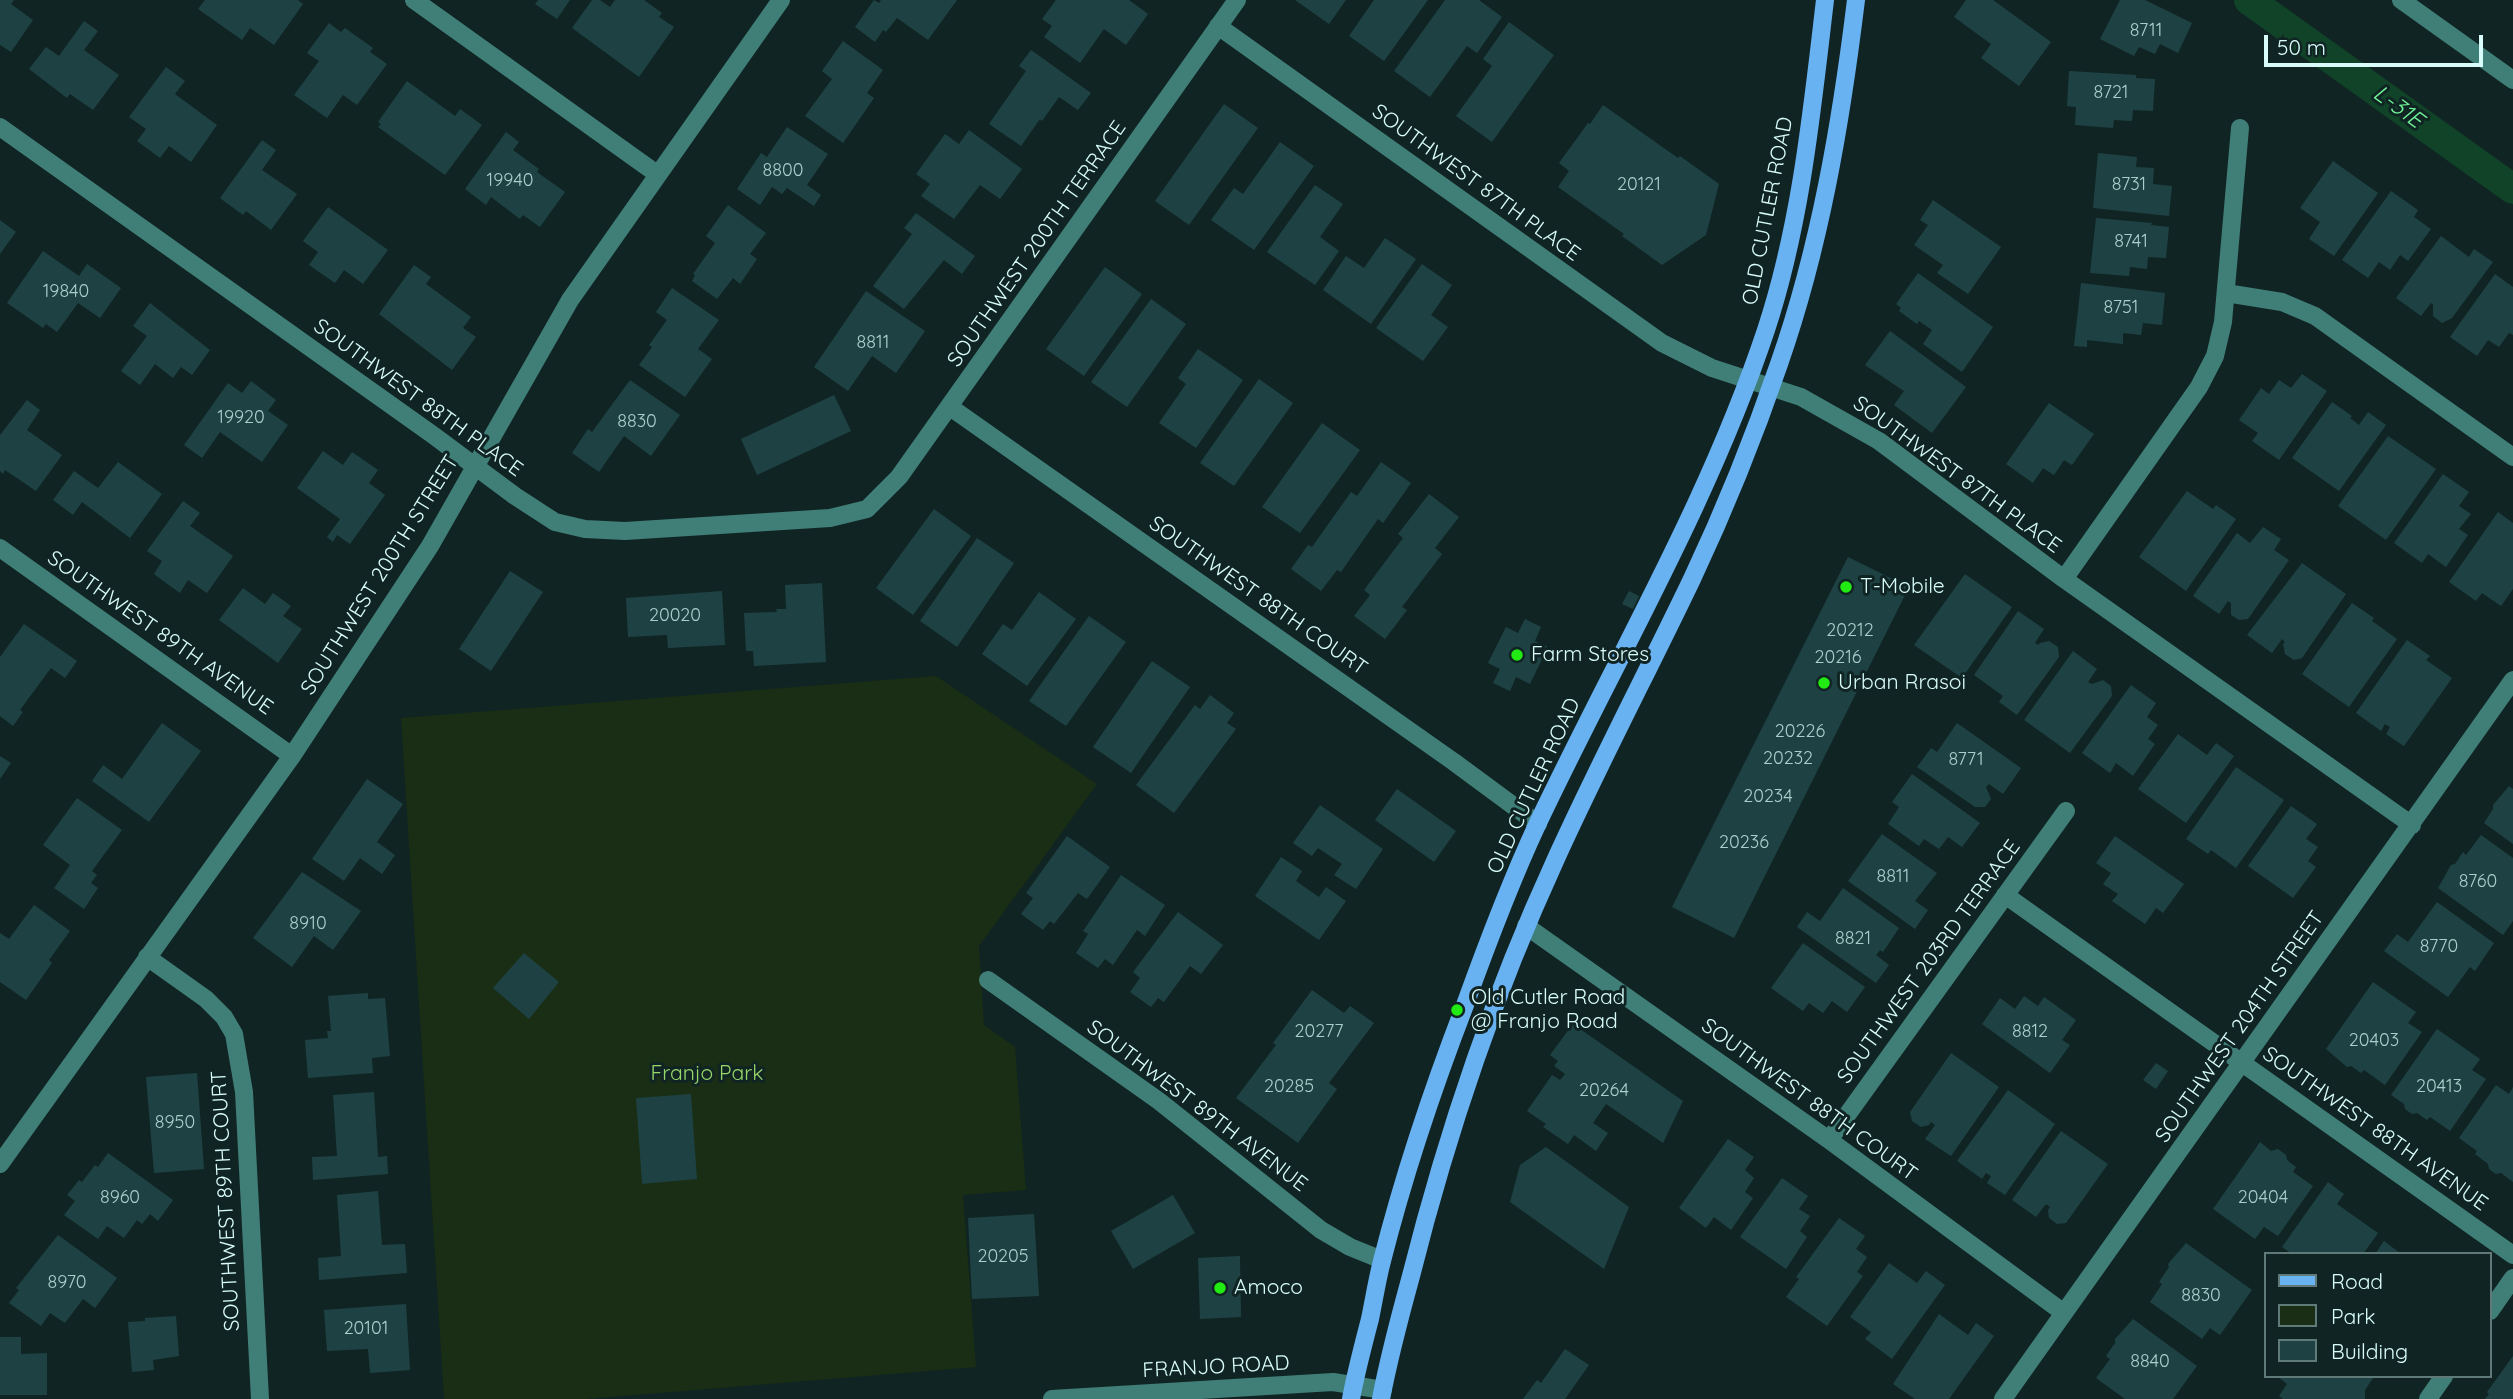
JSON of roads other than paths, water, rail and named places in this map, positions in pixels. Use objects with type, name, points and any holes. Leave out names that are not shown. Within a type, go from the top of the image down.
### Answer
[{"type":"main road","name":"OLD CUTLER ROAD","points":[[1352,1392],[1382,1261],[1436,1085],[1476,975],[1538,824],[1705,486],[1769,320],[1795,214],[1814,98],[1825,0]]},
{"type":"main road","points":[[1382,1395],[1418,1246],[1450,1132],[1502,985],[1556,857],[1727,500],[1770,386],[1800,297],[1816,236],[1846,75],[1856,0]]},
{"type":"main road","points":[[1630,641],[1655,653]]},
{"type":"main road","points":[[1476,975],[1502,985]]},
{"type":"street","points":[[414,0],[657,173]]},
{"type":"street","name":"SOUTHWEST 200TH STREET","points":[[0,1164],[292,756],[430,546],[570,300],[781,0]]},
{"type":"street","name":"SOUTHWEST 200TH TERRACE","points":[[867,509],[899,477],[950,407],[1237,0]]},
{"type":"street","points":[[2401,0],[2513,80]]},
{"type":"street","name":"SOUTHWEST 87TH PLACE","points":[[1218,26],[1645,332],[1696,362],[1807,400],[1879,441],[2064,579],[2412,825]]},
{"type":"street","name":"SOUTHWEST 88TH PLACE","points":[[0,127],[555,522],[601,531],[830,518],[867,509]]},
{"type":"street","points":[[2064,579],[2199,387],[2219,345],[2240,128]]},
{"type":"street","points":[[2226,293],[2282,302],[2315,316],[2513,457]]},
{"type":"street","name":"SOUTHWEST 88TH COURT","points":[[950,407],[1538,824]]},
{"type":"street","name":"SOUTHWEST 89TH AVENUE","points":[[0,548],[292,756]]},
{"type":"street","name":"SOUTHWEST 204TH STREET","points":[[2003,1399],[2513,680]]},
{"type":"street","name":"SOUTHWEST 203RD TERRACE","points":[[1829,1140],[2066,811]]},
{"type":"street","name":"SOUTHWEST 88TH AVENUE","points":[[2005,895],[2513,1255]]},
{"type":"street","name":"SOUTHWEST 88TH COURT","points":[[1526,926],[1829,1140],[2064,1313]]},
{"type":"street","name":"SOUTHWEST 89TH COURT","points":[[147,957],[206,999],[225,1017],[234,1034],[244,1092],[260,1399]]},
{"type":"street","name":"SOUTHWEST 89TH AVENUE","points":[[988,980],[1159,1101],[1321,1230],[1382,1261]]},
{"type":"street","points":[[2492,1308],[2513,1278]]},
{"type":"street","points":[[2428,1399],[2443,1378]]},
{"type":"street","name":"FRANJO ROAD","points":[[1052,1399],[1311,1384],[1382,1395]]},
{"type":"waterway","name":"L-31E","points":[[2249,0],[2513,189]]},
{"type":"place","name":"T-Mobile","points":[[1846,587]]},
{"type":"place","name":"Farm Stores","points":[[1517,655]]},
{"type":"place","name":"Urban Rrasoi","points":[[1824,683]]},
{"type":"place","name":"Old Cutler Road @ Franjo Road","points":[[1457,1010]]},
{"type":"place","name":"Amoco","points":[[1220,1288]]},
{"type":"park label","name":"Franjo Park","points":[[707,1074]]}]
